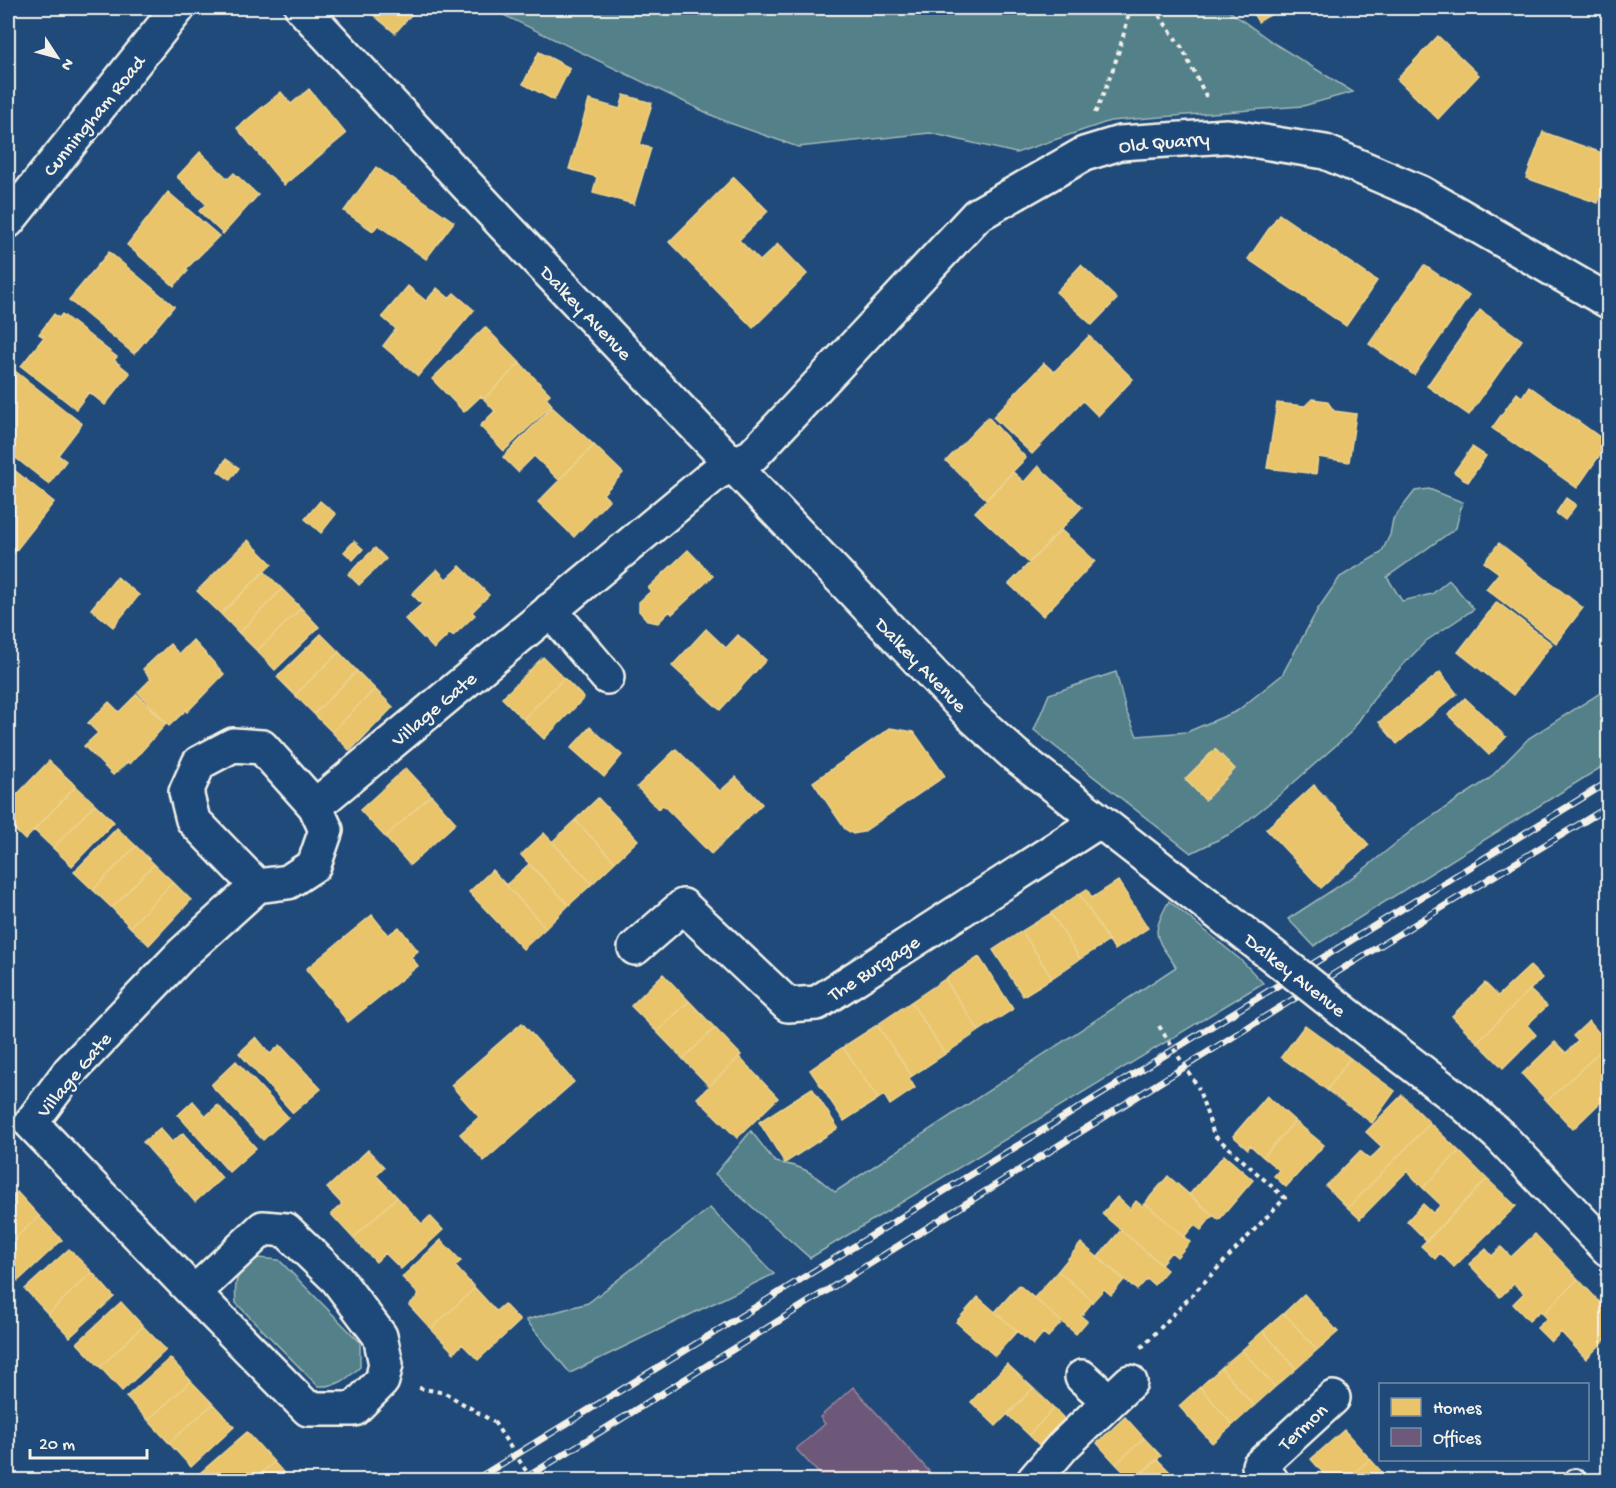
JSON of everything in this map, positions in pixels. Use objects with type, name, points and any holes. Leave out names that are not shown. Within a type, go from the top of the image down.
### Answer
[{"type":"street","name":"Cunningham Road","points":[[8,221],[178,8]]},
{"type":"street","name":"Dalkey Avenue","points":[[302,8],[504,225],[972,716],[1015,755],[1438,1083],[1486,1124],[1608,1249]]},
{"type":"street","name":"Old Quarry","points":[[733,465],[752,456],[976,215],[1084,154],[1120,143],[1227,136],[1325,152],[1421,193],[1608,301]]},
{"type":"street","name":"Village Gate","points":[[315,806],[716,473],[733,465]]},
{"type":"street","points":[[550,610],[607,677]]},
{"type":"street","points":[[233,745],[262,747],[315,806],[326,830],[314,865],[288,882],[257,886],[193,820],[186,792],[199,764],[233,745]]},
{"type":"street","name":"The Burgage","points":[[635,948],[683,906],[788,1005],[817,1003],[1099,821]]},
{"type":"street","name":"Village Gate","points":[[257,886],[183,953],[93,1046],[69,1072],[31,1123],[308,1409],[354,1409],[382,1381]]},
{"type":"street","points":[[194,1293],[263,1228],[286,1230],[337,1279],[380,1336],[386,1364],[382,1381]]},
{"type":"street","points":[[1034,1480],[1064,1444],[1119,1392],[1082,1377]]},
{"type":"street","name":"Termon","points":[[1271,1480],[1259,1466],[1333,1398]]},
{"type":"path","points":[[1084,154],[1092,120],[1109,84],[1123,40],[1130,8]]},
{"type":"path","points":[[1154,8],[1182,48],[1227,136]]},
{"type":"path","points":[[1119,1392],[1134,1356],[1284,1198],[1214,1135],[1198,1087],[1159,1026]]},
{"type":"path","points":[[382,1381],[445,1393],[494,1422],[532,1480]]},
{"type":"green space","points":[[489,8],[1225,8],[1275,44],[1353,92],[1303,106],[1110,121],[1016,153],[930,133],[798,147],[724,121]]},
{"type":"green space","points":[[1429,489],[1462,502],[1456,528],[1387,577],[1402,601],[1432,594],[1449,580],[1474,609],[1426,641],[1381,688],[1351,732],[1282,793],[1232,833],[1191,853],[1034,730],[1049,694],[1116,672],[1126,711],[1137,736],[1187,732],[1237,711],[1282,675],[1318,609],[1340,577],[1381,553],[1390,535],[1393,519],[1415,491]]},
{"type":"green space","points":[[1608,688],[1608,763],[1314,946],[1288,919],[1359,873],[1416,827],[1489,779],[1529,738]]},
{"type":"green space","points":[[1169,901],[1242,961],[1263,983],[810,1258],[715,1174],[751,1131],[775,1162],[808,1171],[835,1192],[1176,967],[1160,942],[1157,929]]},
{"type":"green space","points":[[710,1208],[774,1274],[570,1373],[526,1320],[588,1303]]},
{"type":"green space","points":[[258,1258],[279,1260],[360,1342],[360,1367],[350,1376],[336,1384],[318,1386],[236,1303],[238,1276],[245,1267]]},
{"type":"building: Homes","points":[[365,8],[417,8],[395,33]]},
{"type":"building: Homes","points":[[1250,8],[1282,8],[1258,22]]},
{"type":"building: Homes","points":[[1438,36],[1479,75],[1438,119],[1397,79]]},
{"type":"building: Homes","points":[[539,52],[570,68],[554,100],[523,84]]},
{"type":"building: Homes","points":[[309,89],[346,134],[284,185],[237,128],[281,92],[291,104]]},
{"type":"building: Homes","points":[[624,95],[652,103],[640,145],[651,148],[634,204],[593,193],[597,177],[569,169],[589,100],[620,109]]},
{"type":"building: Homes","points":[[1543,132],[1608,155],[1608,173],[1598,203],[1526,178]]},
{"type":"building: Homes","points":[[200,152],[228,179],[234,173],[258,195],[223,234],[199,211],[206,204],[177,177]]},
{"type":"building: Homes","points":[[376,167],[454,222],[426,259],[378,225],[373,231],[344,211]]},
{"type":"building: Homes","points":[[734,177],[768,211],[739,240],[760,261],[778,244],[807,274],[753,328],[669,242]]},
{"type":"building: Homes","points":[[168,192],[219,236],[186,269],[188,271],[174,286],[127,245]]},
{"type":"building: Homes","points":[[1279,214],[1377,281],[1346,326],[1248,259]]},
{"type":"building: Homes","points":[[109,252],[174,306],[134,354],[69,300]]},
{"type":"building: Homes","points":[[1081,265],[1117,299],[1092,325],[1056,292]]},
{"type":"building: Homes","points":[[1424,265],[1469,296],[1414,375],[1369,344]]},
{"type":"building: Homes","points":[[408,286],[426,301],[437,288],[449,298],[454,293],[474,310],[418,376],[383,346],[396,329],[382,317]]},
{"type":"building: Homes","points":[[1480,310],[1522,340],[1469,415],[1427,386]]},
{"type":"building: Homes","points":[[54,314],[59,318],[62,314],[117,357],[114,360],[130,373],[105,405],[89,392],[76,409],[21,366],[44,337],[39,334]]},
{"type":"building: Homes","points":[[485,327],[520,363],[484,399],[481,396],[464,412],[432,379]]},
{"type":"building: Homes","points":[[1089,336],[1133,379],[1098,416],[1083,401],[1032,454],[993,417],[1044,363],[1054,372]]},
{"type":"building: Homes","points":[[520,363],[550,394],[546,398],[552,405],[504,451],[480,426],[495,411],[484,399]]},
{"type":"building: Homes","points":[[15,371],[82,424],[58,455],[66,461],[49,484],[8,452],[8,381]]},
{"type":"building: Homes","points":[[1529,386],[1608,443],[1577,488],[1492,428],[1517,393],[1522,397]]},
{"type":"building: Homes","points":[[1312,399],[1327,401],[1334,411],[1356,414],[1349,462],[1318,457],[1316,474],[1267,468],[1277,403],[1305,406]]},
{"type":"building: Homes","points":[[552,407],[594,445],[559,480],[534,456],[518,472],[503,457]]},
{"type":"building: Homes","points":[[988,417],[1026,458],[986,499],[946,461]]},
{"type":"building: Homes","points":[[594,445],[623,473],[603,494],[609,500],[574,537],[538,502]]},
{"type":"building: Homes","points":[[1472,447],[1486,456],[1468,482],[1454,472]]},
{"type":"building: Homes","points":[[226,459],[239,468],[230,480],[218,471]]},
{"type":"building: Homes","points":[[8,465],[54,502],[14,553],[8,548]]},
{"type":"building: Homes","points":[[1038,466],[1082,507],[1029,563],[975,512],[1013,472],[1024,482]]},
{"type":"building: Homes","points":[[1608,495],[1608,515],[1599,508]]},
{"type":"building: Homes","points":[[1566,498],[1576,505],[1565,520],[1556,513]]},
{"type":"building: Homes","points":[[320,501],[336,514],[321,533],[305,519]]},
{"type":"building: Homes","points":[[1061,530],[1095,561],[1043,616],[1009,584]]},
{"type":"building: Homes","points":[[248,540],[272,564],[221,614],[197,591]]},
{"type":"building: Homes","points":[[354,541],[363,549],[353,560],[344,552]]},
{"type":"building: Homes","points":[[1499,543],[1583,608],[1556,643],[1486,589],[1499,573],[1484,562]]},
{"type":"building: Homes","points":[[375,548],[386,559],[359,585],[348,574]]},
{"type":"building: Homes","points":[[688,550],[713,576],[672,614],[670,611],[658,623],[648,621],[639,611],[639,602],[651,591],[648,588]]},
{"type":"building: Homes","points":[[460,566],[489,595],[472,612],[475,615],[453,636],[450,633],[434,649],[405,619],[422,604],[412,594],[437,569],[446,579]]},
{"type":"building: Homes","points":[[264,571],[282,589],[239,633],[221,614]]},
{"type":"building: Homes","points":[[117,577],[139,595],[113,627],[91,609]]},
{"type":"building: Homes","points":[[282,589],[301,608],[257,651],[239,633]]},
{"type":"building: Homes","points":[[1497,602],[1552,644],[1513,695],[1458,652]]},
{"type":"building: Homes","points":[[301,608],[319,627],[275,670],[257,651]]},
{"type":"building: Homes","points":[[706,629],[726,648],[738,635],[766,660],[720,710],[672,666]]},
{"type":"building: Homes","points":[[321,634],[339,652],[295,695],[277,677]]},
{"type":"building: Homes","points":[[193,640],[224,674],[187,712],[186,710],[169,726],[138,692],[151,679],[143,669],[170,644],[179,654]]},
{"type":"building: Homes","points":[[339,652],[357,671],[314,714],[295,695]]},
{"type":"building: Homes","points":[[543,657],[564,678],[523,719],[502,698]]},
{"type":"building: Homes","points":[[357,671],[375,689],[332,732],[314,714]]},
{"type":"building: Homes","points":[[1440,672],[1457,694],[1397,744],[1379,722]]},
{"type":"building: Homes","points":[[564,678],[584,698],[544,739],[523,719]]},
{"type":"building: Homes","points":[[375,689],[393,707],[350,751],[332,732]]},
{"type":"building: Homes","points":[[137,694],[166,724],[130,764],[128,762],[113,775],[84,746],[98,733],[88,723],[109,702],[119,712]]},
{"type":"building: Homes","points":[[1465,698],[1506,737],[1489,755],[1448,715]]},
{"type":"building: Homes","points":[[590,727],[622,755],[604,777],[571,748]]},
{"type":"building: Homes","points":[[890,728],[914,732],[945,776],[863,832],[853,834],[845,829],[813,782]]},
{"type":"building: Homes","points":[[676,749],[720,791],[736,777],[762,804],[711,854],[663,805],[658,809],[637,787]]},
{"type":"building: Homes","points":[[1215,749],[1235,769],[1205,800],[1185,779]]},
{"type":"building: Homes","points":[[49,761],[76,786],[25,840],[8,823],[8,804]]},
{"type":"building: Homes","points":[[406,768],[431,795],[385,837],[360,810]]},
{"type":"building: Homes","points":[[1314,785],[1369,845],[1321,888],[1266,829]]},
{"type":"building: Homes","points":[[76,786],[95,804],[53,848],[34,830]]},
{"type":"building: Homes","points":[[431,795],[456,823],[410,865],[385,837]]},
{"type":"building: Homes","points":[[598,798],[638,840],[615,862],[575,820]]},
{"type":"building: Homes","points":[[95,804],[114,822],[72,866],[53,848]]},
{"type":"building: Homes","points":[[575,820],[615,862],[592,884],[552,842]]},
{"type":"building: Homes","points":[[117,828],[136,846],[93,890],[74,872]]},
{"type":"building: Homes","points":[[544,833],[592,884],[569,905],[521,855]]},
{"type":"building: Homes","points":[[136,846],[154,864],[112,908],[93,890]]},
{"type":"building: Homes","points":[[154,864],[173,882],[130,927],[112,908]]},
{"type":"building: Homes","points":[[529,864],[569,905],[546,928],[506,885]]},
{"type":"building: Homes","points":[[492,870],[546,928],[523,949],[469,892]]},
{"type":"building: Homes","points":[[1118,881],[1148,928],[1115,950],[1079,894],[1087,889],[1092,898]]},
{"type":"building: Homes","points":[[173,882],[191,900],[149,945],[130,927]]},
{"type":"building: Homes","points":[[1079,894],[1109,941],[1080,959],[1051,913]]},
{"type":"building: Homes","points":[[1051,913],[1080,959],[1052,978],[1022,931]]},
{"type":"building: Homes","points":[[372,915],[388,935],[399,927],[418,951],[411,957],[418,966],[348,1022],[306,969]]},
{"type":"building: Homes","points":[[1022,931],[1052,978],[1023,996],[993,950]]},
{"type":"building: Homes","points":[[979,957],[1013,1009],[979,1031],[945,979]]},
{"type":"building: Homes","points":[[1530,966],[1542,978],[1477,1042],[1452,1016],[1485,983],[1498,996]]},
{"type":"building: Homes","points":[[663,974],[689,1001],[657,1032],[631,1006]]},
{"type":"building: Homes","points":[[945,979],[979,1031],[945,1054],[911,1002]]},
{"type":"building: Homes","points":[[1530,990],[1547,1006],[1527,1025],[1536,1035],[1503,1068],[1477,1042]]},
{"type":"building: Homes","points":[[689,1001],[715,1028],[683,1059],[657,1032]]},
{"type":"building: Homes","points":[[911,1002],[945,1054],[912,1076],[877,1025]]},
{"type":"building: Homes","points":[[1589,1021],[1608,1044],[1547,1101],[1522,1074],[1555,1042],[1566,1053],[1578,1041],[1573,1036]]},
{"type":"building: Homes","points":[[522,1023],[574,1082],[484,1161],[460,1134],[479,1117],[451,1085]]},
{"type":"building: Homes","points":[[877,1025],[912,1076],[909,1078],[915,1088],[890,1105],[884,1095],[878,1099],[843,1047]]},
{"type":"building: Homes","points":[[1305,1025],[1350,1058],[1327,1090],[1281,1057]]},
{"type":"building: Homes","points":[[715,1028],[741,1055],[709,1086],[683,1059]]},
{"type":"building: Homes","points":[[256,1037],[270,1054],[280,1045],[321,1089],[293,1113],[239,1053]]},
{"type":"building: Homes","points":[[1608,1044],[1608,1095],[1573,1129],[1547,1101]]},
{"type":"building: Homes","points":[[843,1047],[878,1099],[844,1121],[810,1070]]},
{"type":"building: Homes","points":[[739,1057],[778,1098],[737,1138],[697,1098]]},
{"type":"building: Homes","points":[[1350,1058],[1395,1091],[1372,1123],[1327,1090]]},
{"type":"building: Homes","points":[[236,1061],[288,1117],[263,1140],[211,1085]]},
{"type":"building: Homes","points":[[812,1088],[838,1128],[785,1163],[759,1122]]},
{"type":"building: Homes","points":[[1402,1095],[1430,1123],[1348,1208],[1326,1186],[1360,1151],[1370,1159],[1382,1147],[1366,1132]]},
{"type":"building: Homes","points":[[1267,1096],[1295,1121],[1263,1157],[1250,1145],[1248,1149],[1233,1136]]},
{"type":"building: Homes","points":[[193,1101],[206,1116],[218,1105],[256,1148],[229,1172],[178,1115]]},
{"type":"building: Homes","points":[[1295,1121],[1324,1145],[1286,1187],[1274,1176],[1279,1170],[1263,1157]]},
{"type":"building: Homes","points":[[1430,1123],[1459,1151],[1423,1188],[1407,1171],[1360,1219],[1348,1208]]},
{"type":"building: Homes","points":[[160,1128],[172,1142],[183,1133],[222,1178],[195,1202],[143,1142]]},
{"type":"building: Homes","points":[[368,1150],[384,1167],[376,1175],[397,1197],[353,1238],[331,1214],[342,1204],[327,1188]]},
{"type":"building: Homes","points":[[1459,1151],[1487,1179],[1427,1241],[1407,1221],[1423,1204],[1433,1213],[1441,1205],[1423,1188]]},
{"type":"building: Homes","points":[[1224,1155],[1253,1180],[1219,1220],[1189,1195]]},
{"type":"building: Homes","points":[[1168,1176],[1213,1215],[1201,1230],[1194,1225],[1184,1237],[1145,1203]]},
{"type":"building: Homes","points":[[1487,1179],[1516,1206],[1454,1267],[1440,1253],[1435,1259],[1421,1246]]},
{"type":"building: Homes","points":[[17,1192],[39,1216],[8,1245],[8,1200]]},
{"type":"building: Homes","points":[[397,1197],[422,1224],[430,1216],[443,1230],[401,1269],[385,1253],[376,1262],[353,1238]]},
{"type":"building: Homes","points":[[1117,1197],[1130,1209],[1136,1201],[1142,1206],[1145,1203],[1190,1242],[1177,1257],[1171,1252],[1161,1264],[1102,1214]]},
{"type":"building: Homes","points":[[39,1216],[62,1240],[18,1281],[8,1269],[8,1245]]},
{"type":"building: Homes","points":[[1121,1230],[1167,1270],[1154,1285],[1147,1279],[1137,1290],[1098,1257]]},
{"type":"building: Homes","points":[[1535,1234],[1578,1279],[1543,1314],[1540,1311],[1529,1321],[1513,1304],[1524,1293],[1514,1284],[1500,1297],[1469,1264],[1486,1249],[1492,1256],[1501,1247],[1511,1257]]},
{"type":"building: Homes","points":[[441,1240],[461,1261],[455,1266],[475,1288],[431,1329],[409,1305],[419,1295],[402,1277]]},
{"type":"building: Homes","points":[[1081,1243],[1124,1280],[1111,1295],[1104,1289],[1093,1301],[1058,1271]]},
{"type":"building: Homes","points":[[69,1249],[92,1272],[48,1314],[25,1289]]},
{"type":"building: Homes","points":[[1058,1271],[1093,1301],[1081,1316],[1087,1321],[1076,1334],[1034,1298]]},
{"type":"building: Homes","points":[[92,1272],[114,1297],[70,1337],[48,1314]]},
{"type":"building: Homes","points":[[1578,1279],[1608,1311],[1608,1337],[1586,1359],[1561,1332],[1551,1342],[1537,1328],[1547,1318],[1543,1314]]},
{"type":"building: Homes","points":[[1019,1285],[1062,1322],[1048,1337],[1043,1333],[1033,1345],[995,1312]]},
{"type":"building: Homes","points":[[475,1288],[496,1311],[504,1304],[520,1321],[478,1360],[462,1344],[454,1353],[431,1329]]},
{"type":"building: Homes","points":[[1304,1294],[1338,1332],[1317,1350],[1284,1313]]},
{"type":"building: Homes","points":[[978,1297],[1017,1331],[995,1356],[956,1322]]},
{"type":"building: Homes","points":[[121,1302],[143,1326],[100,1367],[77,1343]]},
{"type":"building: Homes","points":[[1284,1313],[1317,1350],[1296,1369],[1263,1331]]},
{"type":"building: Homes","points":[[143,1326],[166,1350],[122,1391],[100,1367]]},
{"type":"building: Homes","points":[[1263,1331],[1296,1369],[1275,1387],[1242,1350]]},
{"type":"building: Homes","points":[[1242,1350],[1275,1387],[1254,1406],[1221,1368]]},
{"type":"building: Homes","points":[[170,1358],[191,1381],[148,1420],[126,1397]]},
{"type":"building: Homes","points":[[1007,1364],[1033,1388],[996,1426],[971,1402]]},
{"type":"building: Homes","points":[[1221,1368],[1254,1406],[1233,1425],[1200,1387]]},
{"type":"building: Homes","points":[[191,1381],[213,1404],[169,1443],[148,1420]]},
{"type":"building: Homes","points":[[1200,1387],[1233,1425],[1212,1443],[1179,1406]]},
{"type":"building: Homes","points":[[1033,1388],[1054,1408],[1029,1435],[1008,1415]]},
{"type":"building: Homes","points":[[213,1404],[234,1427],[191,1467],[169,1443]]},
{"type":"building: Homes","points":[[1054,1408],[1071,1426],[1046,1452],[1029,1435]]},
{"type":"building: Homes","points":[[1125,1417],[1144,1438],[1116,1464],[1097,1443]]},
{"type":"building: Homes","points":[[1344,1430],[1370,1459],[1346,1480],[1329,1480],[1311,1459]]},
{"type":"building: Homes","points":[[247,1432],[274,1462],[253,1480],[192,1480]]},
{"type":"building: Homes","points":[[1144,1438],[1161,1456],[1132,1480],[1116,1464]]},
{"type":"building: Homes","points":[[1370,1459],[1389,1480],[1346,1480]]},
{"type":"building: Homes","points":[[1158,1460],[1178,1480],[1134,1480]]},
{"type":"building: Homes","points":[[274,1462],[290,1480],[253,1480]]},
{"type":"building: Offices","points":[[853,1387],[937,1480],[825,1480],[796,1449],[825,1424],[820,1417]]},
{"type":"railway","points":[[475,1480],[1608,782]]},
{"type":"railway","points":[[522,1480],[1335,973],[1608,807]]}]
